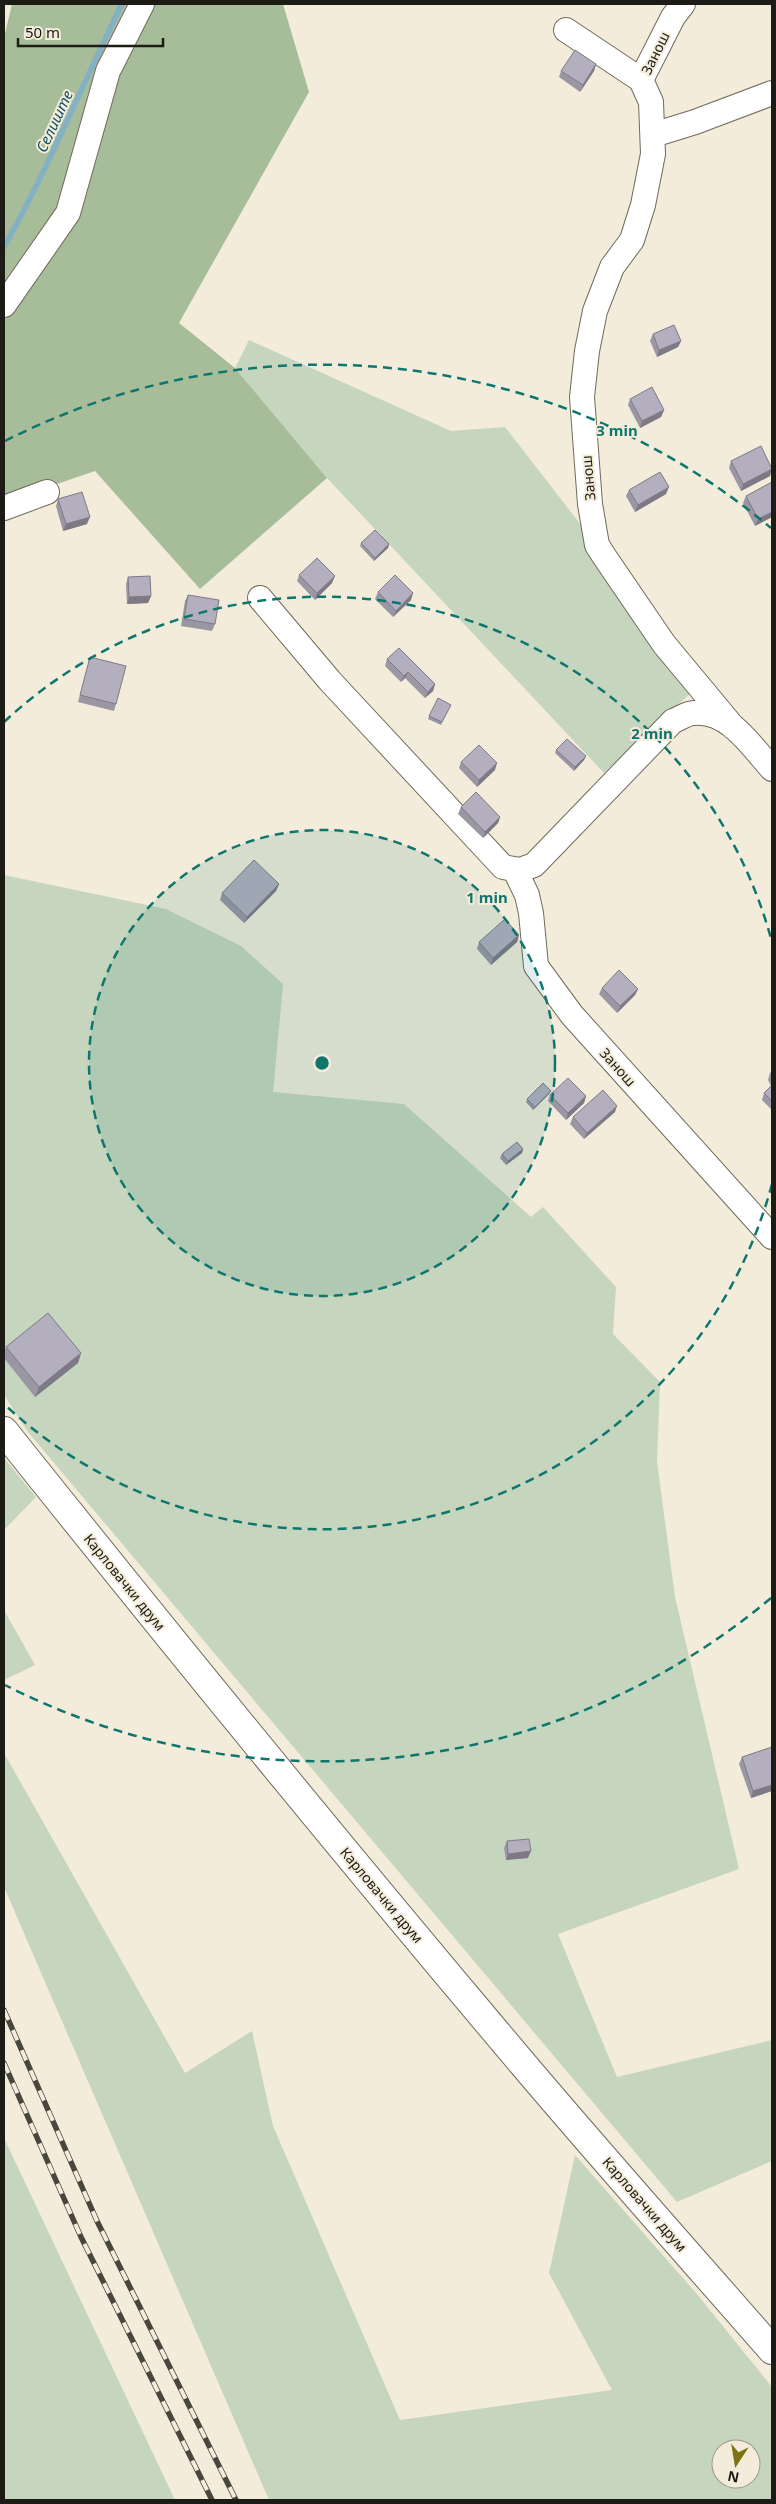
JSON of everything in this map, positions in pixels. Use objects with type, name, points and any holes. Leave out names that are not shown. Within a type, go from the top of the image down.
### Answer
[{"type":"main road","name":"Карловачки друм","points":[[4,1431],[122,1579],[525,2067],[772,2350]]},
{"type":"street","points":[[4,305],[68,213],[108,71],[142,4]]},
{"type":"street","name":"Занош","points":[[684,4],[673,17],[642,80],[651,102],[653,135],[653,154],[643,205],[632,240],[612,267],[595,312],[587,351],[582,397],[590,504],[597,545],[664,644],[733,727],[772,769]]},
{"type":"street","points":[[566,30],[642,80]]},
{"type":"street","points":[[653,135],[695,122],[772,93]]},
{"type":"street","points":[[4,508],[48,492]]},
{"type":"street","points":[[260,598],[330,681],[494,858],[503,867],[515,870]]},
{"type":"street","name":"Занош","points":[[733,727],[715,715],[693,712],[672,722],[542,858],[534,865],[515,870],[527,896],[531,912],[536,966],[572,1015],[772,1237]]},
{"type":"green space","points":[[12,4],[283,4],[309,92],[179,323],[235,368],[327,478],[200,589],[95,471],[4,502],[4,38]]},
{"type":"green space","points":[[249,340],[451,431],[505,427],[581,525],[619,599],[692,692],[604,773],[327,478],[235,368]]},
{"type":"green space","points":[[4,875],[166,909],[241,946],[283,984],[273,1092],[404,1104],[531,1217],[543,1207],[616,1287],[613,1334],[660,1382],[657,1461],[675,1597],[739,1869],[558,1934],[617,2077],[772,2040],[772,2161],[677,2202],[28,1432],[4,1395]]},
{"type":"green space","points":[[4,1458],[36,1497],[4,1530]]},
{"type":"green space","points":[[4,1610],[35,1665],[4,1680]]},
{"type":"green space","points":[[4,1753],[185,2073],[252,2031],[273,2126],[400,2420],[612,2390],[549,2273],[575,2155],[696,2293],[772,2387],[772,2500],[269,2500],[4,1887]]},
{"type":"green space","points":[[4,2138],[174,2498],[175,2500],[4,2500]]},
{"type":"building","points":[[575,50],[596,64],[583,85],[561,71]]},
{"type":"building","points":[[674,325],[681,341],[659,350],[653,334]]},
{"type":"building","points":[[652,387],[664,410],[642,421],[630,399]]},
{"type":"building","points":[[761,446],[772,469],[743,484],[731,461]]},
{"type":"building","points":[[660,472],[669,487],[638,505],[629,490]]},
{"type":"building","points":[[772,482],[772,512],[758,519],[746,496]]},
{"type":"building","points":[[82,492],[90,517],[66,524],[58,499]]},
{"type":"building","points":[[375,530],[389,544],[375,558],[361,543]]},
{"type":"building","points":[[317,558],[335,576],[317,593],[299,575]]},
{"type":"building","points":[[395,575],[413,593],[396,611],[378,592]]},
{"type":"building","points":[[150,576],[151,596],[129,597],[128,577]]},
{"type":"building","points":[[188,595],[219,600],[215,624],[184,619]]},
{"type":"building","points":[[399,648],[435,684],[428,692],[408,672],[404,676],[387,659]]},
{"type":"building","points":[[90,657],[126,666],[116,704],[80,695]]},
{"type":"building","points":[[438,698],[451,705],[442,722],[429,716]]},
{"type":"building","points":[[567,739],[586,756],[575,767],[556,750]]},
{"type":"building","points":[[479,745],[497,763],[479,780],[461,762]]},
{"type":"building","points":[[476,792],[500,817],[485,832],[461,807]]},
{"type":"building","points":[[254,860],[279,884],[247,917],[222,893]]},
{"type":"building","points":[[505,919],[519,935],[493,958],[479,942]]},
{"type":"building","points":[[619,970],[638,989],[620,1006],[602,988]]},
{"type":"building","points":[[568,1078],[586,1096],[568,1113],[550,1095]]},
{"type":"building","points":[[543,1083],[551,1091],[535,1107],[527,1099]]},
{"type":"building","points":[[772,1085],[772,1101],[764,1093]]},
{"type":"building","points":[[603,1090],[617,1106],[587,1133],[573,1117]]},
{"type":"building","points":[[517,1142],[523,1149],[508,1161],[502,1154]]},
{"type":"building","points":[[48,1313],[81,1353],[39,1387],[6,1347]]},
{"type":"building","points":[[772,1747],[772,1785],[753,1791],[742,1757]]},
{"type":"building","points":[[529,1839],[531,1851],[508,1854],[507,1841]]},
{"type":"waterway","name":"Селиште","points":[[4,247],[50,157],[122,4]]},
{"type":"railway","points":[[4,2010],[97,2221],[236,2500]]},
{"type":"railway","points":[[4,2063],[81,2237],[212,2500]]}]
